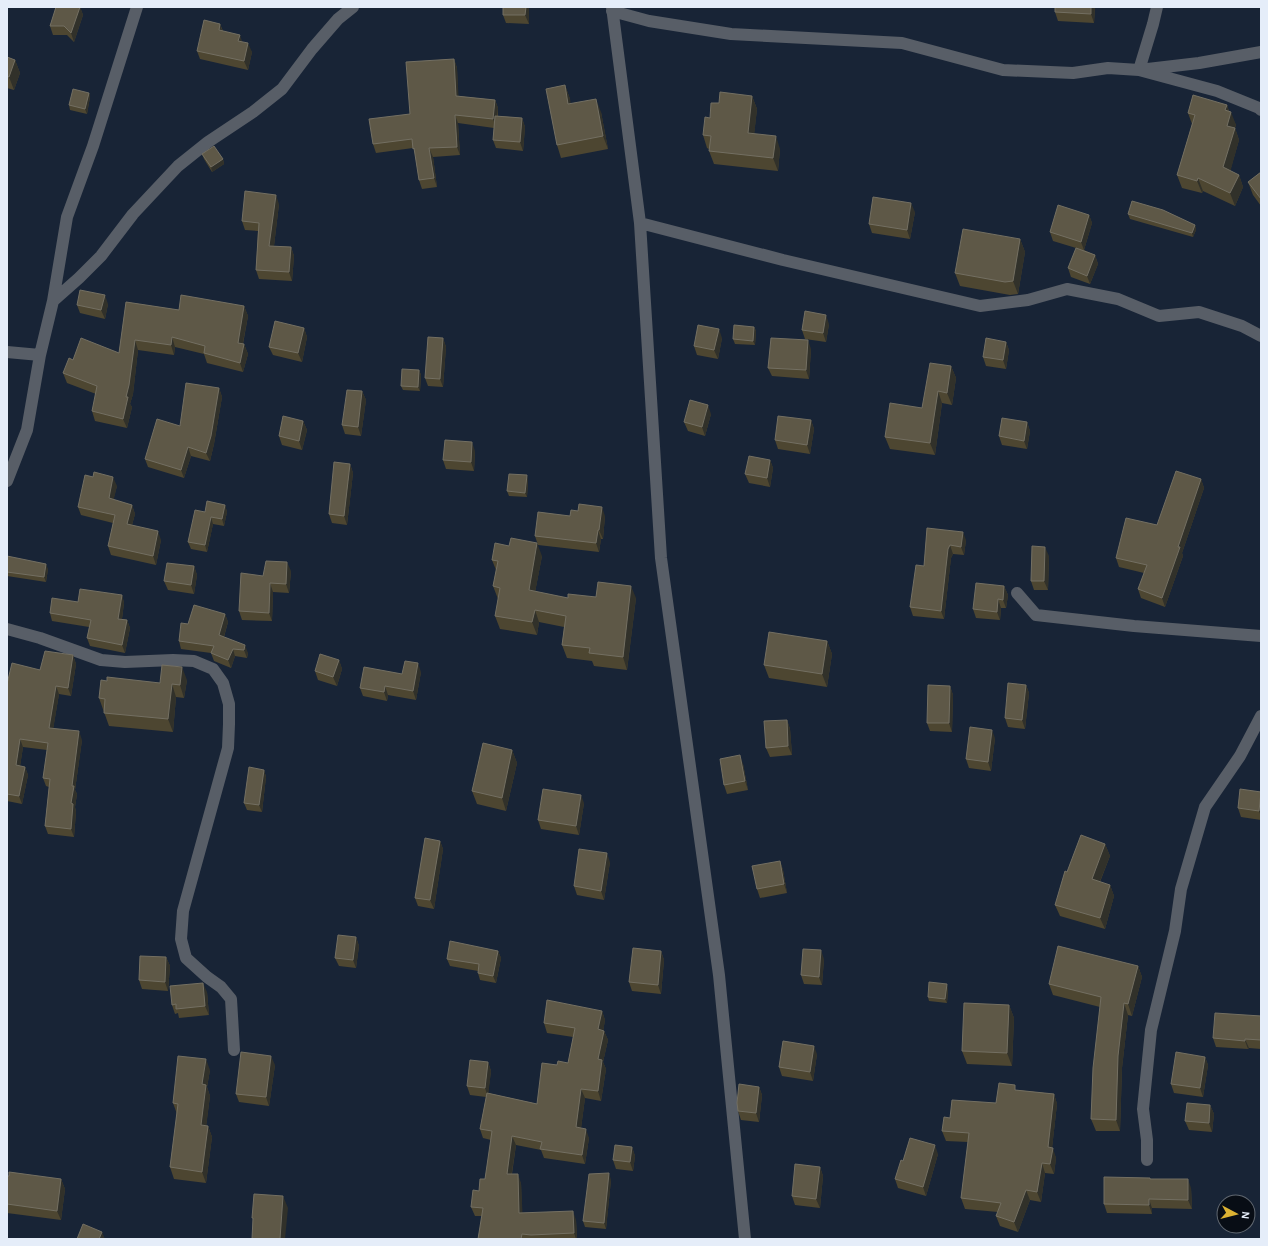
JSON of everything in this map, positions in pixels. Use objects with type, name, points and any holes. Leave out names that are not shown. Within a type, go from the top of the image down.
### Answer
[{"type":"street","points":[[7,481],[27,430],[40,355],[53,301],[67,217],[94,146],[137,7]]},
{"type":"street","points":[[53,301],[101,256],[133,214],[178,166],[208,142],[253,112],[282,89],[322,37],[338,19],[353,7]]},
{"type":"street","points":[[1139,70],[1157,7]]},
{"type":"street","points":[[744,1239],[719,975],[661,558],[640,223],[612,9],[649,21],[731,34],[902,43],[1002,70],[1073,73],[1108,68],[1139,70],[1199,63],[1261,52]]},
{"type":"street","points":[[1139,70],[1217,91],[1261,110]]},
{"type":"street","points":[[640,223],[783,260],[980,306],[1028,300],[1067,290],[1118,299],[1159,316],[1199,312],[1242,326],[1261,336]]},
{"type":"street","points":[[7,352],[40,355]]},
{"type":"street","points":[[1017,593],[1036,615],[1134,626],[1261,636]]},
{"type":"street","points":[[7,629],[40,638],[101,660],[125,662],[173,660],[194,661],[212,670],[223,683],[229,704],[230,724],[228,748],[183,911],[181,938],[186,958],[207,977],[221,987],[231,999],[234,1050]]},
{"type":"street","points":[[1147,1160],[1147,1140],[1143,1109],[1151,1030],[1174,931],[1181,889],[1205,807],[1240,756],[1261,716]]},
{"type":"building","points":[[56,7],[80,7],[71,33],[64,26],[50,26]]},
{"type":"building","points":[[503,7],[526,7],[525,15],[503,15]]},
{"type":"building","points":[[1055,7],[1091,7],[1091,14],[1055,12]]},
{"type":"building","points":[[204,20],[220,24],[219,30],[240,35],[238,41],[248,43],[244,61],[197,51]]},
{"type":"building","points":[[7,57],[15,60],[9,77],[7,76]]},
{"type":"building","points":[[454,59],[456,96],[495,100],[493,119],[455,115],[457,147],[429,148],[434,178],[419,180],[412,139],[373,144],[369,119],[410,114],[406,62]]},
{"type":"building","points":[[565,85],[568,104],[596,99],[603,136],[557,145],[546,89]]},
{"type":"building","points":[[73,89],[89,93],[85,109],[69,105]]},
{"type":"building","points":[[720,92],[752,96],[748,133],[776,136],[773,158],[709,151],[711,136],[703,135],[705,117],[710,118],[711,103],[719,103]]},
{"type":"building","points":[[1193,95],[1227,105],[1225,110],[1231,112],[1227,126],[1235,128],[1223,167],[1239,175],[1230,193],[1198,178],[1197,181],[1177,175],[1195,115],[1188,113]]},
{"type":"building","points":[[495,116],[522,118],[520,142],[493,140]]},
{"type":"building","points":[[214,146],[223,159],[211,167],[202,154]]},
{"type":"building","points":[[1261,172],[1261,199],[1248,182]]},
{"type":"building","points":[[245,191],[276,195],[269,246],[291,247],[289,272],[256,270],[259,223],[242,221]]},
{"type":"building","points":[[873,197],[911,203],[907,230],[869,224]]},
{"type":"building","points":[[1132,201],[1163,210],[1195,225],[1192,233],[1128,214]]},
{"type":"building","points":[[1058,205],[1089,215],[1081,242],[1050,232]]},
{"type":"building","points":[[963,229],[1020,239],[1013,281],[1005,282],[955,273]]},
{"type":"building","points":[[1076,248],[1095,255],[1087,276],[1068,268]]},
{"type":"building","points":[[80,290],[105,295],[101,310],[77,305]]},
{"type":"building","points":[[181,295],[244,306],[238,343],[244,344],[240,363],[204,353],[205,346],[172,337],[171,345],[135,340],[126,397],[128,397],[123,419],[92,411],[97,386],[63,373],[69,358],[73,360],[81,338],[119,353],[126,302],[179,310]]},
{"type":"building","points":[[805,311],[826,315],[823,333],[802,330]]},
{"type":"building","points":[[275,321],[304,328],[298,353],[269,347]]},
{"type":"building","points":[[698,325],[719,329],[714,350],[694,346]]},
{"type":"building","points":[[734,325],[754,327],[753,341],[733,339]]},
{"type":"building","points":[[428,337],[443,338],[440,379],[425,378]]},
{"type":"building","points":[[771,338],[808,340],[806,370],[768,368]]},
{"type":"building","points":[[986,338],[1006,342],[1003,360],[983,357]]},
{"type":"building","points":[[930,363],[951,366],[947,393],[938,391],[930,443],[885,437],[890,403],[922,408]]},
{"type":"building","points":[[402,369],[419,370],[418,387],[401,386]]},
{"type":"building","points":[[186,383],[219,388],[211,436],[206,453],[188,447],[181,470],[145,459],[157,419],[180,426]]},
{"type":"building","points":[[347,390],[362,391],[358,427],[342,425]]},
{"type":"building","points":[[690,400],[708,405],[702,427],[684,422]]},
{"type":"building","points":[[283,416],[303,421],[299,441],[279,436]]},
{"type":"building","points":[[778,416],[811,420],[807,445],[775,440]]},
{"type":"building","points":[[1002,418],[1027,422],[1024,441],[999,436]]},
{"type":"building","points":[[445,440],[472,442],[471,462],[443,460]]},
{"type":"building","points":[[749,456],[770,460],[767,478],[745,474]]},
{"type":"building","points":[[334,462],[350,464],[344,516],[329,514]]},
{"type":"building","points":[[1176,471],[1201,479],[1178,547],[1180,547],[1162,598],[1138,589],[1147,565],[1116,558],[1126,518],[1157,525]]},
{"type":"building","points":[[94,472],[113,477],[109,498],[132,505],[127,524],[158,531],[153,556],[108,546],[115,515],[78,507],[85,475],[93,477]]},
{"type":"building","points":[[509,474],[527,475],[525,493],[507,491]]},
{"type":"building","points":[[207,501],[225,505],[222,519],[211,517],[205,545],[188,542],[195,510],[205,512]]},
{"type":"building","points":[[579,504],[602,507],[596,543],[535,536],[538,512],[570,516],[571,510],[578,511]]},
{"type":"building","points":[[927,528],[963,532],[961,547],[950,545],[948,549],[941,611],[910,607],[916,565],[924,566]]},
{"type":"building","points":[[511,538],[537,543],[529,590],[568,598],[568,594],[596,597],[598,582],[631,586],[623,657],[589,653],[590,648],[562,645],[566,616],[535,610],[532,622],[495,616],[500,588],[493,586],[498,561],[492,560],[495,543],[509,546]]},
{"type":"building","points":[[1032,546],[1045,547],[1044,581],[1031,581]]},
{"type":"building","points":[[7,556],[46,564],[44,577],[7,572]]},
{"type":"building","points":[[266,561],[287,562],[286,584],[270,583],[269,613],[239,611],[241,573],[263,576]]},
{"type":"building","points":[[167,563],[194,566],[191,585],[164,581]]},
{"type":"building","points":[[976,583],[1004,586],[1003,600],[998,599],[997,612],[973,609]]},
{"type":"building","points":[[80,589],[122,595],[118,619],[127,620],[122,645],[87,638],[91,620],[50,613],[52,598],[78,602]]},
{"type":"building","points":[[194,605],[225,614],[219,635],[245,645],[244,650],[233,649],[228,660],[211,653],[214,646],[179,641],[181,623],[188,624]]},
{"type":"building","points":[[769,632],[827,641],[822,674],[764,665]]},
{"type":"building","points":[[45,651],[73,655],[68,688],[56,686],[49,728],[79,731],[72,786],[74,786],[71,803],[73,804],[71,829],[45,826],[50,779],[43,778],[48,743],[20,739],[16,765],[25,767],[19,796],[7,794],[7,684],[12,663],[40,670]]},
{"type":"building","points":[[320,654],[339,660],[333,677],[315,671]]},
{"type":"building","points":[[405,661],[418,663],[413,691],[385,686],[384,692],[360,688],[364,667],[402,674]]},
{"type":"building","points":[[162,665],[182,667],[180,685],[172,684],[168,719],[104,713],[105,699],[99,698],[101,680],[107,681],[107,677],[160,683]]},
{"type":"building","points":[[1008,683],[1026,685],[1022,720],[1005,718]]},
{"type":"building","points":[[928,685],[950,686],[949,723],[927,723]]},
{"type":"building","points":[[787,720],[788,746],[766,748],[764,721]]},
{"type":"building","points":[[970,727],[992,730],[988,762],[966,759]]},
{"type":"building","points":[[483,743],[512,750],[502,798],[472,791]]},
{"type":"building","points":[[740,755],[745,781],[724,785],[720,759]]},
{"type":"building","points":[[249,767],[264,770],[259,805],[244,803]]},
{"type":"building","points":[[543,789],[581,795],[576,826],[538,820]]},
{"type":"building","points":[[1240,789],[1261,792],[1259,811],[1238,808]]},
{"type":"building","points":[[1081,835],[1105,844],[1092,879],[1110,885],[1100,918],[1055,905],[1065,871],[1067,872]]},
{"type":"building","points":[[425,838],[440,841],[430,900],[415,898]]},
{"type":"building","points":[[579,849],[607,853],[601,891],[574,886]]},
{"type":"building","points":[[780,861],[784,884],[757,889],[752,866]]},
{"type":"building","points":[[338,935],[356,937],[353,960],[335,958]]},
{"type":"building","points":[[450,941],[498,951],[493,976],[478,973],[479,964],[447,959]]},
{"type":"building","points":[[1058,946],[1138,966],[1128,1004],[1124,1003],[1118,1056],[1116,1120],[1091,1119],[1093,1068],[1101,997],[1049,984]]},
{"type":"building","points":[[633,948],[661,951],[658,985],[629,982]]},
{"type":"building","points":[[803,949],[821,950],[819,977],[801,975]]},
{"type":"building","points":[[140,956],[166,957],[165,982],[139,980]]},
{"type":"building","points":[[929,982],[947,984],[945,999],[928,997]]},
{"type":"building","points":[[203,983],[205,1006],[176,1009],[176,1004],[172,1005],[170,986]]},
{"type":"building","points":[[547,1000],[602,1011],[598,1029],[604,1031],[598,1059],[602,1060],[598,1091],[581,1089],[576,1127],[586,1129],[582,1155],[540,1149],[542,1142],[512,1136],[507,1174],[518,1174],[519,1213],[573,1211],[574,1233],[522,1234],[521,1239],[478,1239],[483,1208],[471,1207],[473,1190],[479,1191],[480,1179],[485,1179],[492,1131],[480,1129],[487,1093],[537,1104],[542,1063],[557,1065],[558,1061],[568,1063],[575,1028],[544,1023]]},
{"type":"building","points":[[964,1003],[1009,1005],[1007,1053],[962,1051]]},
{"type":"building","points":[[1215,1013],[1261,1016],[1261,1040],[1245,1039],[1245,1041],[1213,1038]]},
{"type":"building","points":[[783,1041],[814,1046],[810,1072],[779,1067]]},
{"type":"building","points":[[241,1052],[271,1056],[266,1097],[236,1094]]},
{"type":"building","points":[[1176,1052],[1205,1057],[1200,1088],[1171,1084]]},
{"type":"building","points":[[178,1056],[206,1059],[202,1084],[206,1085],[201,1125],[208,1126],[202,1172],[170,1167],[178,1104],[173,1103]]},
{"type":"building","points":[[470,1060],[488,1062],[485,1088],[467,1086]]},
{"type":"building","points":[[999,1083],[1015,1085],[1015,1090],[1054,1094],[1048,1147],[1053,1148],[1050,1164],[1042,1163],[1037,1192],[1026,1190],[1014,1222],[996,1216],[1001,1203],[961,1198],[969,1133],[942,1131],[944,1117],[950,1118],[952,1100],[996,1103]]},
{"type":"building","points":[[739,1084],[759,1087],[756,1113],[738,1111],[737,1103]]},
{"type":"building","points":[[1187,1103],[1210,1105],[1209,1123],[1185,1121]]},
{"type":"building","points":[[910,1138],[935,1145],[923,1187],[895,1179],[901,1160],[903,1161]]},
{"type":"building","points":[[615,1145],[632,1147],[630,1162],[613,1160]]},
{"type":"building","points":[[795,1164],[820,1167],[816,1199],[792,1196]]},
{"type":"building","points":[[9,1172],[61,1179],[57,1211],[7,1204],[7,1176],[9,1176]]},
{"type":"building","points":[[609,1173],[604,1223],[583,1221],[589,1174]]},
{"type":"building","points":[[1104,1177],[1188,1179],[1188,1200],[1149,1199],[1149,1205],[1104,1204]]},
{"type":"building","points":[[254,1194],[283,1196],[280,1239],[252,1239]]},
{"type":"building","points":[[83,1224],[102,1232],[99,1239],[77,1239]]}]
